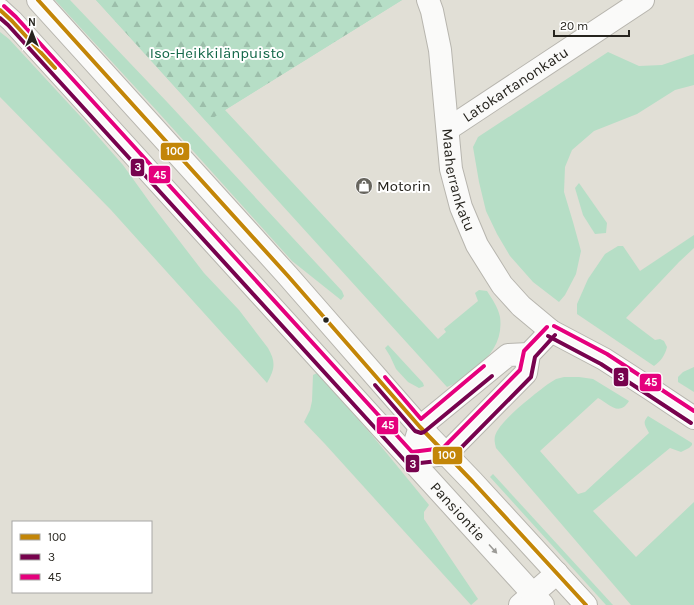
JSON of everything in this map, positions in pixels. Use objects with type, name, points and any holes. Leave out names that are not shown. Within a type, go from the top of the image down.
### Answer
[{"type":"main road","name":"Pansiontie","points":[[38,0],[288,276],[420,426],[586,605]]},
{"type":"main road","name":"Maaherrankatu","points":[[428,0],[432,11],[440,50],[451,169],[461,207],[477,245],[502,285],[521,306],[551,331],[604,359],[694,418]]},
{"type":"main road","name":"Latokartanonkatu","points":[[448,129],[643,0]]},
{"type":"main road","name":"Pansiontie","points":[[0,10],[12,21],[410,458],[532,601]]},
{"type":"main road","points":[[529,354],[508,355],[420,426],[410,458],[446,454],[526,373],[529,354],[551,331]]},
{"type":"main road","points":[[532,601],[557,573]]},
{"type":"green space","points":[[55,0],[70,0],[168,103],[342,291],[344,296],[341,300],[292,261]]},
{"type":"green space","name":"Iso-Heikkilänpuisto","points":[[96,0],[402,0],[225,110],[438,339],[446,332],[444,329],[478,301],[475,293],[479,290],[487,291],[498,310],[500,317],[500,332],[495,346],[487,358],[466,378],[447,387]]},
{"type":"green space","name":"Iso-Heikkilänpuisto","points":[[96,0],[402,0],[207,122]]},
{"type":"green space","points":[[0,32],[9,39],[123,165],[204,273],[239,310],[268,348],[274,366],[267,383],[111,210],[0,97]]},
{"type":"green space","points":[[608,52],[639,66],[662,65],[694,54],[694,85],[675,90],[637,114],[594,131],[572,150],[565,167],[564,192],[581,251],[576,274],[565,295],[559,302],[533,282],[510,256],[497,234],[486,211],[473,147],[478,137]]},
{"type":"green space","points":[[579,183],[607,223],[606,233],[595,234],[583,215],[575,188]]},
{"type":"green space","points":[[694,235],[694,248],[626,318],[655,340],[660,339],[664,341],[667,347],[665,353],[661,360],[654,366],[577,314],[577,304],[588,279],[605,254],[618,246],[623,246],[640,271]]},
{"type":"green space","points":[[388,345],[423,383],[424,386],[419,388],[408,382],[396,369],[385,348]]},
{"type":"green space","points":[[694,367],[694,392],[678,382],[678,377],[683,372]]},
{"type":"green space","points":[[317,373],[371,434],[429,505],[424,512],[424,519],[478,599],[471,605],[304,422],[310,410],[312,401],[313,375]]},
{"type":"green space","points":[[564,377],[593,379],[629,401],[625,406],[618,409],[610,406],[598,398],[540,451],[578,494],[585,492],[649,433],[645,426],[646,418],[648,416],[692,443],[689,448],[681,452],[670,448],[593,511],[636,557],[694,502],[694,605],[631,605],[496,448],[495,436],[503,423],[548,384],[556,379]]},
{"type":"green space","points":[[493,474],[613,605],[606,605],[490,477]]},
{"type":"transit line","name":"100","points":[[38,0],[288,276],[420,427],[473,482],[586,605]]},
{"type":"transit line","name":"45","points":[[4,6],[16,17],[412,452],[443,448],[520,370],[524,351],[547,327]]},
{"type":"transit line","name":"100","points":[[0,10],[55,68]]},
{"type":"transit line","name":"3","points":[[0,18],[407,463],[411,464],[450,459],[531,377],[535,357],[555,335]]},
{"type":"transit line","name":"45","points":[[554,326],[607,354],[694,411]]},
{"type":"transit line","name":"3","points":[[548,336],[601,364],[691,423]]},
{"type":"transit line","name":"45","points":[[385,377],[421,419],[484,366]]},
{"type":"transit line","name":"3","points":[[375,385],[415,431],[421,433],[492,376]]},
{"type":"place","name":"Motorin","points":[[364,186]]}]
